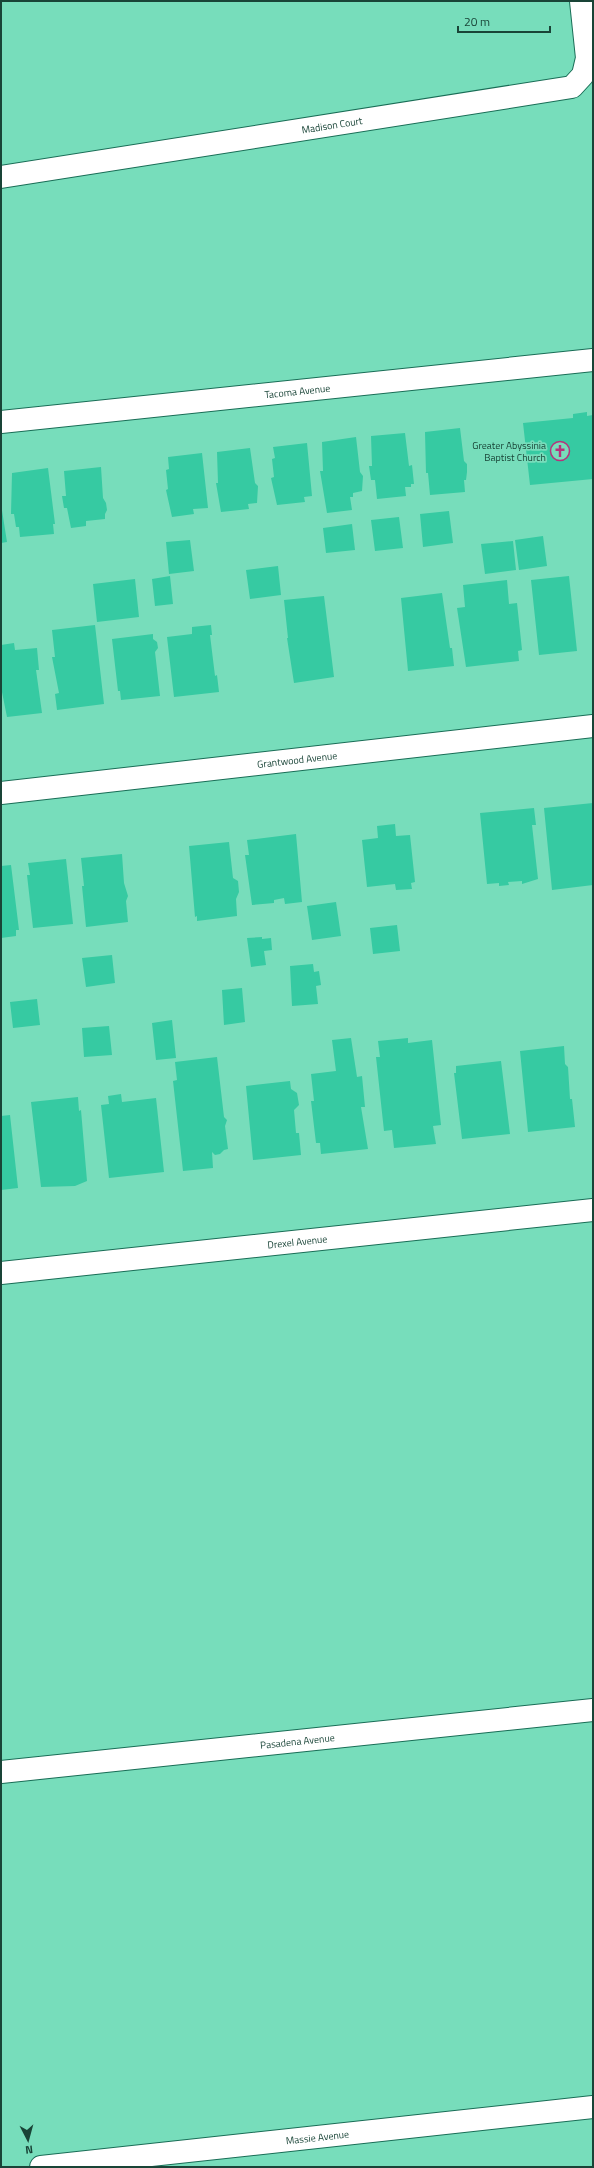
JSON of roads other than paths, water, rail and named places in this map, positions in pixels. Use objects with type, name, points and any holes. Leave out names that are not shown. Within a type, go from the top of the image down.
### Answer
[{"type":"street","name":"Madison Court","points":[[1,177],[572,87],[583,76],[587,58],[581,1]]},
{"type":"street","name":"Tacoma Avenue","points":[[1,422],[593,360]]},
{"type":"street","name":"Grantwood Avenue","points":[[1,793],[593,726]]},
{"type":"street","name":"Drexel Avenue","points":[[1,1273],[593,1210]]},
{"type":"street","name":"Pasadena Avenue","points":[[1,1772],[593,1710]]},
{"type":"street","name":"Massie Avenue","points":[[41,2167],[593,2107]]},
{"type":"place","name":"Greater Abyssinia Baptist Church","points":[[560,451]]}]
